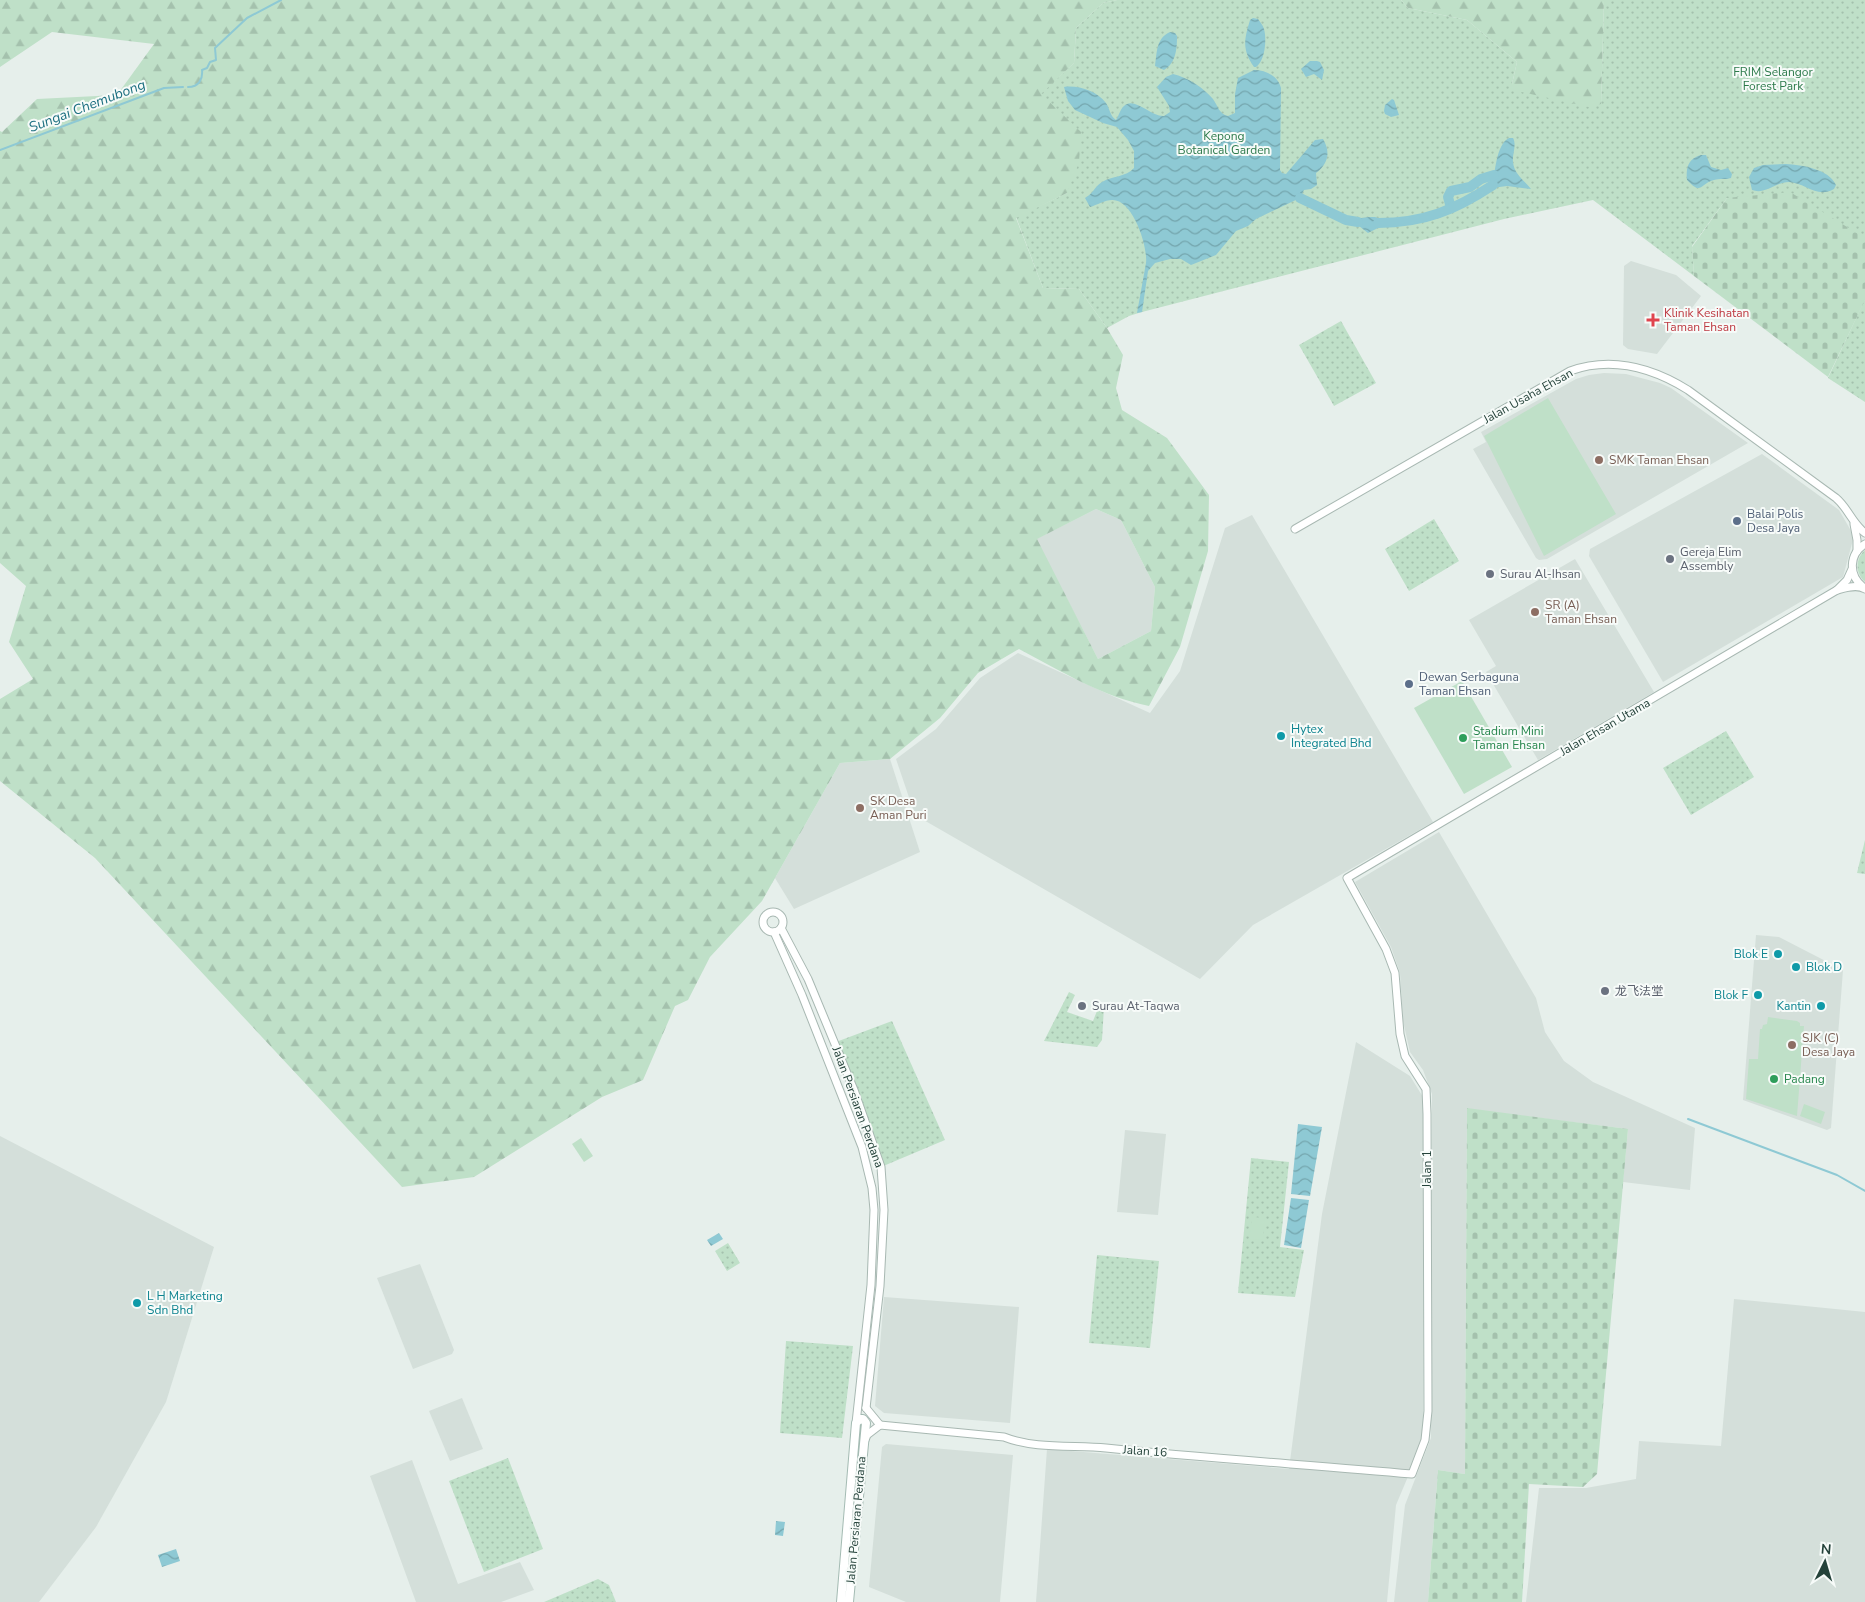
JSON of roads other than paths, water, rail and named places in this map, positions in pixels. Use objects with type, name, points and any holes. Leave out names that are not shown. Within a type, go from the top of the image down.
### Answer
[{"type":"main road","name":"Jalan Persiaran Perdana","points":[[841,1602],[856,1423],[863,1418],[866,1423],[849,1602]]},
{"type":"street","name":"Jalan Usaha Ehsan","points":[[1295,529],[1570,371],[1586,366],[1604,365],[1644,369],[1667,377],[1688,390],[1836,498],[1844,506],[1854,524],[1857,551]]},
{"type":"street","name":"Jalan Usaha Ehsan","points":[[1854,524],[1865,533]]},
{"type":"street","points":[[1857,551],[1865,544]]},
{"type":"street","name":"Jalan Ehsan Utama","points":[[1347,878],[1837,590],[1849,577],[1857,551]]},
{"type":"street","points":[[1852,568],[1856,580],[1865,589]]},
{"type":"street","name":"Jalan Ehsan Utama","points":[[1837,590],[1852,587],[1865,589]]},
{"type":"street","name":"Jalan 1","points":[[1347,878],[1386,949],[1394,973],[1400,1034],[1405,1056],[1426,1089],[1428,1411],[1425,1440],[1412,1474]]},
{"type":"street","name":"Jalan Persiaran Perdana","points":[[856,1423],[871,1285],[874,1210],[872,1188],[862,1147],[778,930],[812,987],[854,1090],[881,1167],[884,1210],[880,1286],[866,1408]]},
{"type":"street","points":[[857,1407],[866,1408],[880,1425],[867,1435],[863,1443]]},
{"type":"street","name":"Jalan 16","points":[[880,1425],[1004,1437],[1014,1441],[1055,1446],[1082,1446],[1412,1474]]},
{"type":"water","points":[[1253,18],[1258,19],[1262,25],[1265,39],[1263,55],[1256,67],[1254,67],[1247,55],[1245,44],[1250,20]]},
{"type":"water","points":[[1170,32],[1175,33],[1177,36],[1176,51],[1171,64],[1164,70],[1155,66],[1157,51],[1162,38]]},
{"type":"water","points":[[1310,61],[1320,62],[1324,70],[1322,80],[1314,74],[1306,77],[1301,69]]},
{"type":"water","points":[[1254,70],[1271,74],[1281,88],[1280,170],[1282,173],[1286,174],[1315,140],[1323,139],[1327,149],[1327,157],[1326,162],[1316,173],[1317,185],[1311,189],[1304,190],[1300,198],[1236,231],[1216,255],[1191,265],[1181,259],[1170,259],[1155,263],[1148,271],[1142,312],[1137,313],[1146,263],[1142,236],[1138,225],[1133,215],[1120,202],[1109,200],[1090,207],[1085,198],[1102,182],[1131,171],[1134,168],[1134,151],[1117,127],[1103,123],[1075,110],[1068,101],[1064,87],[1081,88],[1098,95],[1106,103],[1116,120],[1123,107],[1133,103],[1164,116],[1170,112],[1169,106],[1157,87],[1166,77],[1173,74],[1189,80],[1200,87],[1213,99],[1221,112],[1228,116],[1235,113],[1235,94],[1238,78]]},
{"type":"water","points":[[1392,99],[1399,115],[1391,117],[1385,114],[1384,111],[1385,105]]},
{"type":"water","points":[[1509,138],[1513,138],[1514,141],[1513,159],[1515,170],[1531,189],[1507,186],[1492,188],[1501,146]]},
{"type":"water","points":[[1706,155],[1711,167],[1721,170],[1728,168],[1732,174],[1731,178],[1714,180],[1700,188],[1692,185],[1687,180],[1688,167],[1693,159]]},
{"type":"water","points":[[1786,164],[1814,169],[1827,175],[1836,185],[1834,189],[1828,192],[1817,191],[1789,182],[1766,190],[1752,190],[1749,177],[1754,168],[1763,165]]},
{"type":"water","points":[[1369,217],[1390,222],[1368,233],[1346,220]]},
{"type":"water","points":[[1298,1124],[1322,1127],[1310,1196],[1291,1194]]},
{"type":"water","points":[[1291,1198],[1309,1200],[1301,1248],[1284,1245]]},
{"type":"water","points":[[719,1233],[723,1239],[711,1246],[707,1240]]},
{"type":"water","points":[[776,1521],[785,1522],[783,1536],[775,1535]]},
{"type":"water","points":[[176,1549],[180,1561],[162,1567],[158,1555]]},
{"type":"waterway","name":"Sungai Chemubong","points":[[188,87],[195,86],[200,82],[202,70],[207,68],[210,62],[216,60],[215,48],[247,18],[281,0]]},
{"type":"waterway","name":"Sungai Chemubong","points":[[0,150],[164,88],[183,87]]},
{"type":"waterway","points":[[1451,208],[1448,197],[1451,191],[1470,187],[1481,179],[1494,175]]},
{"type":"waterway","points":[[1378,223],[1425,218],[1452,208],[1493,185]]},
{"type":"waterway","points":[[1300,198],[1346,220],[1358,222]]},
{"type":"waterway","points":[[1688,1119],[1837,1175],[1865,1191]]},
{"type":"place","name":"Klinik Kesihatan Taman Ehsan","points":[[1653,320]]},
{"type":"place","name":"SMK Taman Ehsan","points":[[1599,460]]},
{"type":"place","name":"Balai Polis Desa Jaya","points":[[1737,521]]},
{"type":"place","name":"Gereja Elim Assembly","points":[[1670,559]]},
{"type":"place","name":"Surau Al-Ihsan","points":[[1490,574]]},
{"type":"place","name":"SR (A) Taman Ehsan","points":[[1535,612]]},
{"type":"place","name":"Dewan Serbaguna Taman Ehsan","points":[[1409,684]]},
{"type":"place","name":"Hytex Integrated Bhd","points":[[1281,736]]},
{"type":"place","name":"Stadium Mini Taman Ehsan","points":[[1463,738]]},
{"type":"place","name":"SK Desa Aman Puri","points":[[860,808]]},
{"type":"place","name":"Blok E","points":[[1778,954]]},
{"type":"place","name":"Blok D","points":[[1796,967]]},
{"type":"place","name":"龙飞法堂","points":[[1605,991]]},
{"type":"place","name":"Blok F","points":[[1758,995]]},
{"type":"place","name":"Surau At-Taqwa","points":[[1082,1006]]},
{"type":"place","name":"Kantin","points":[[1821,1006]]},
{"type":"place","name":"SJK (C) Desa Jaya","points":[[1792,1045]]},
{"type":"place","name":"Padang","points":[[1774,1079]]},
{"type":"place","name":"L H Marketing Sdn Bhd","points":[[137,1303]]},
{"type":"park label","name":"FRIM Selangor Forest Park","points":[[1773,79]]},
{"type":"park label","name":"Kepong Botanical Garden","points":[[1224,143]]}]
